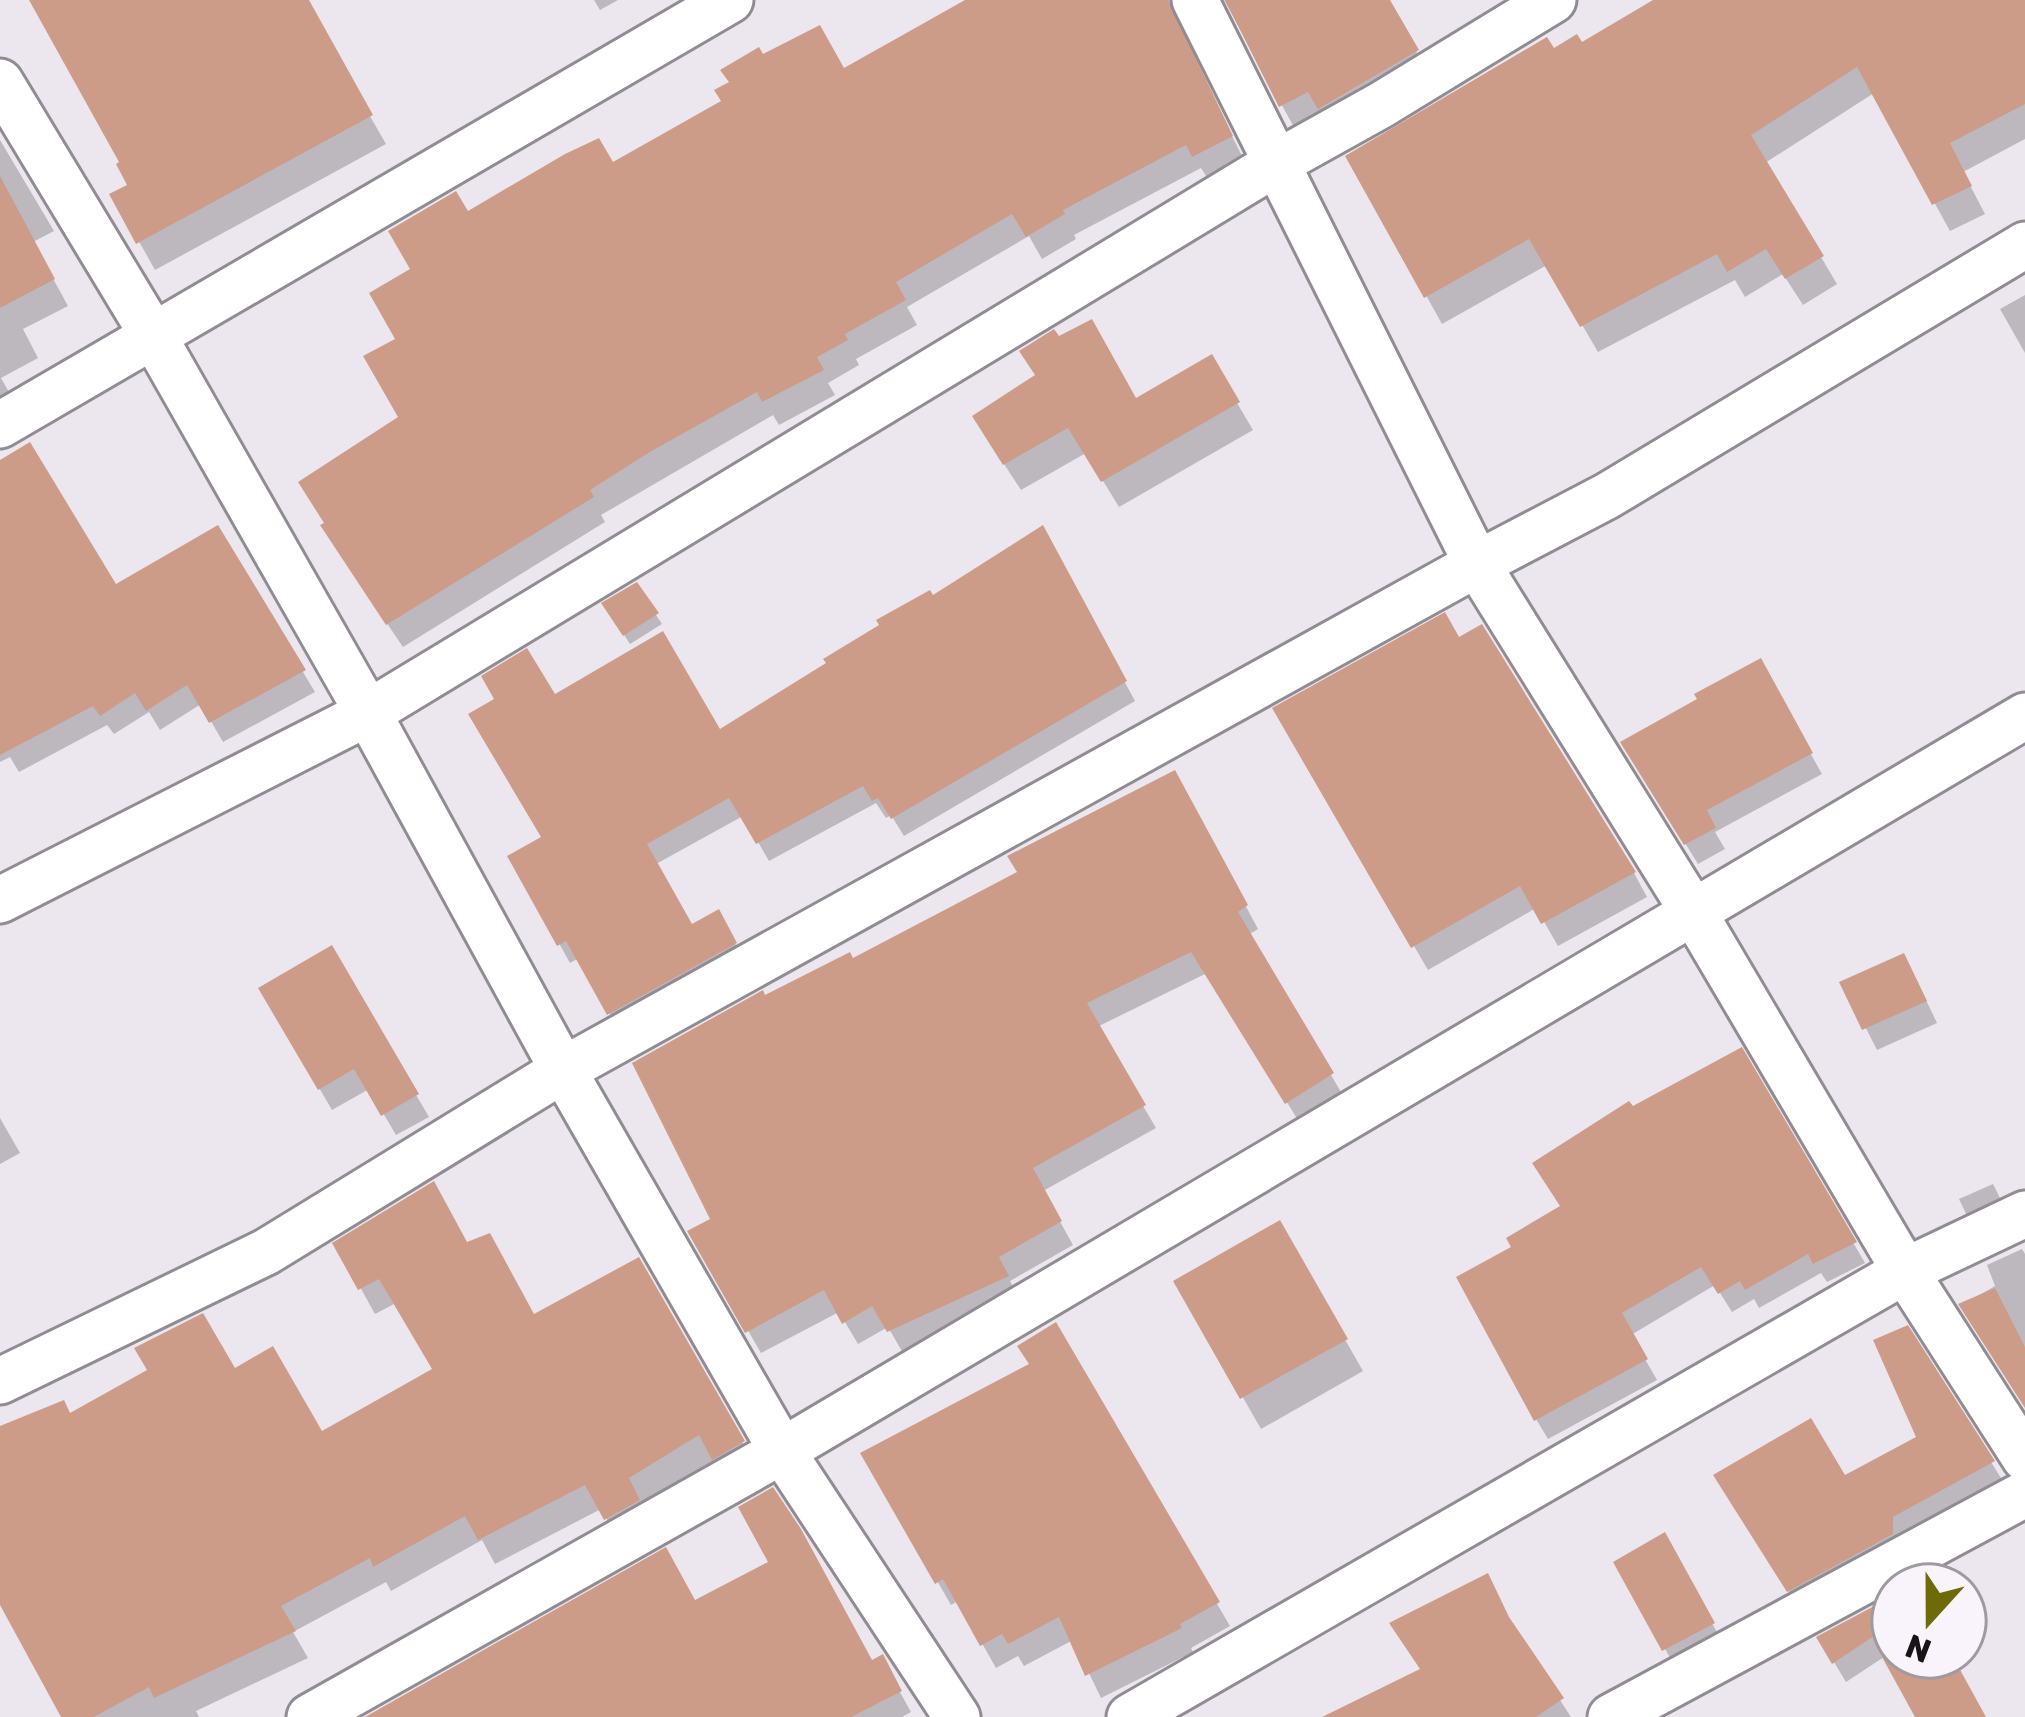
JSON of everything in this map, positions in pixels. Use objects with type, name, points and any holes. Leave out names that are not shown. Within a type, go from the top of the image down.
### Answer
[{"type":"street","points":[[0,425],[730,0]]},
{"type":"street","points":[[1196,0],[1477,564],[1694,913],[1905,1271],[2025,1458]]},
{"type":"street","points":[[0,900],[368,713],[1552,0]]},
{"type":"street","points":[[0,82],[154,337],[368,713],[563,1070],[782,1451],[957,1717]]},
{"type":"street","points":[[0,1382],[266,1252],[563,1070],[1607,496],[2025,245]]},
{"type":"street","points":[[310,1717],[782,1451],[2025,716]]},
{"type":"street","points":[[1130,1717],[1905,1271],[2025,1214]]},
{"type":"street","points":[[1611,1717],[1657,1705],[2025,1494]]},
{"type":"building","points":[[29,0],[309,0],[373,115],[136,244],[109,194],[127,185],[119,162]]},
{"type":"building","points":[[965,0],[1168,0],[1233,136],[1192,157],[1186,145],[1063,210],[1065,214],[1026,237],[1012,214],[896,282],[906,300],[845,334],[848,340],[817,357],[824,370],[762,402],[757,392],[648,453],[590,490],[594,497],[386,625],[320,525],[324,523],[298,482],[398,417],[363,356],[395,339],[369,293],[410,269],[388,231],[456,191],[468,211],[599,138],[613,162],[721,101],[714,90],[729,82],[720,70],[759,47],[763,54],[820,25],[844,68]]},
{"type":"building","points":[[1225,0],[1390,0],[1419,50],[1318,109],[1308,92],[1279,107]]},
{"type":"building","points":[[1653,0],[2025,0],[2025,104],[1950,143],[1972,186],[1932,205],[1857,67],[1751,135],[1824,256],[1785,279],[1766,249],[1727,272],[1717,254],[1580,327],[1529,239],[1424,298],[1345,156],[1547,37],[1554,48],[1577,34],[1582,42]]},
{"type":"building","points":[[0,176],[55,279],[0,308]]},
{"type":"building","points":[[1092,319],[1136,398],[1212,354],[1240,402],[1101,482],[1068,428],[1003,465],[972,416],[1035,375],[1019,351],[1054,329],[1059,336]]},
{"type":"building","points":[[30,442],[116,584],[218,525],[306,670],[209,723],[187,685],[146,711],[135,693],[100,716],[93,706],[0,755],[0,460]]},
{"type":"building","points":[[1043,525],[1127,681],[891,819],[878,798],[872,801],[863,786],[756,844],[729,798],[647,844],[692,924],[719,909],[737,943],[607,1015],[566,941],[557,946],[507,856],[541,837],[468,714],[494,699],[481,676],[527,648],[555,694],[663,631],[720,729],[826,663],[823,659],[879,625],[876,620],[930,590],[933,595]]},
{"type":"building","points":[[637,582],[659,613],[623,636],[601,603]]},
{"type":"building","points":[[1445,612],[1459,637],[1482,624],[1636,872],[1541,924],[1520,886],[1411,948],[1272,708]]},
{"type":"building","points":[[1761,658],[1813,753],[1707,810],[1716,828],[1684,845],[1620,742]]},
{"type":"building","points":[[1175,770],[1248,905],[1238,912],[1334,1073],[1285,1104],[1191,952],[1087,1003],[1146,1105],[1033,1168],[1062,1221],[999,1257],[1009,1276],[887,1332],[872,1306],[842,1324],[824,1290],[745,1333],[687,1231],[710,1219],[632,1063],[763,990],[765,995],[850,952],[853,958],[1017,872],[1007,856]]},
{"type":"building","points":[[332,945],[419,1094],[381,1116],[354,1069],[318,1090],[258,988]]},
{"type":"building","points":[[1904,953],[1927,1001],[1862,1030],[1839,982]]},
{"type":"building","points":[[1742,1047],[1857,1242],[1813,1264],[1808,1254],[1745,1290],[1740,1281],[1718,1294],[1701,1267],[1622,1313],[1648,1359],[1534,1421],[1456,1277],[1511,1247],[1506,1238],[1560,1206],[1532,1163],[1629,1101],[1633,1106]]},
{"type":"building","points":[[434,1181],[467,1242],[490,1233],[534,1314],[639,1257],[745,1441],[712,1460],[699,1435],[629,1478],[640,1500],[604,1520],[585,1485],[478,1540],[465,1516],[373,1567],[370,1558],[281,1606],[296,1631],[154,1698],[149,1687],[94,1717],[61,1717],[0,1605],[0,1426],[64,1400],[70,1413],[147,1370],[134,1348],[203,1313],[235,1368],[273,1346],[322,1431],[432,1369],[379,1279],[358,1290],[332,1243]]},
{"type":"building","points":[[1280,1220],[1348,1339],[1240,1399],[1173,1281]]},
{"type":"building","points":[[1995,1288],[2025,1347],[2025,1408],[1958,1304]]},
{"type":"building","points":[[1056,1322],[1220,1602],[1180,1624],[1182,1628],[1085,1676],[1059,1617],[1008,1644],[1002,1634],[980,1646],[943,1579],[935,1584],[860,1453],[1029,1364],[1017,1346]]},
{"type":"building","points":[[1908,1325],[1995,1461],[1893,1517],[1893,1534],[1787,1592],[1713,1475],[1811,1418],[1845,1475],[1916,1437],[1873,1340]]},
{"type":"building","points":[[773,1487],[872,1660],[883,1654],[902,1691],[851,1717],[365,1717],[666,1547],[695,1600],[768,1562],[738,1507]]},
{"type":"building","points":[[1665,1532],[1715,1623],[1662,1651],[1613,1562]]},
{"type":"building","points":[[1488,1573],[1509,1617],[1564,1698],[1536,1717],[1322,1717],[1420,1669],[1389,1623]]},
{"type":"building","points":[[1869,1609],[1869,1639],[1832,1664],[1816,1637]]},
{"type":"building","points":[[1895,1681],[1966,1681],[1986,1717],[1915,1717]]}]
